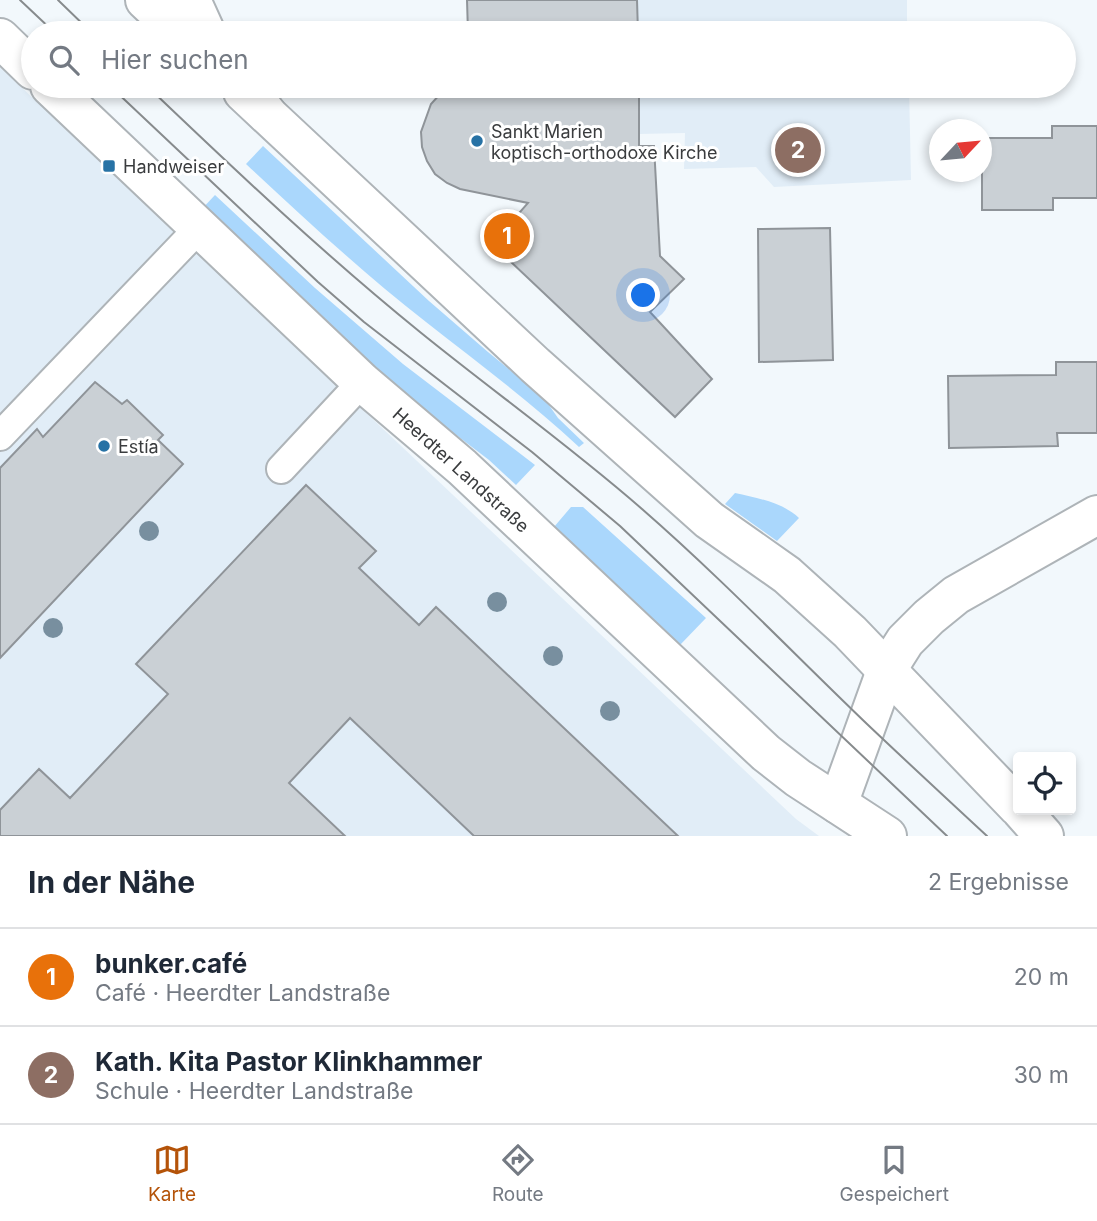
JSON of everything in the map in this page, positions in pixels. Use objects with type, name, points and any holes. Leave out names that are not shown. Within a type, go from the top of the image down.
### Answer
[{"type":"main road","points":[[145,0],[167,21]]},
{"type":"main road","points":[[191,0],[201,21]]},
{"type":"main road","points":[[0,38],[21,58]]},
{"type":"main road","name":"Heerdter Landstraße","points":[[63,98],[362,382],[462,467],[766,752],[798,778],[887,836]]},
{"type":"main road","points":[[256,100],[535,365],[709,520],[787,575],[850,632],[1013,802]]},
{"type":"main road","points":[[838,804],[886,671],[905,642],[929,617],[956,595],[1097,515]]},
{"type":"main road","points":[[1025,815],[1044,836]]},
{"type":"lane","points":[[0,436],[198,228]]},
{"type":"lane","points":[[281,469],[362,382]]},
{"type":"shaded area","points":[[637,0],[907,0],[907,21],[638,21]]},
{"type":"shaded area","points":[[0,67],[21,87],[21,98],[33,98],[796,819],[819,836],[0,836]]},
{"type":"shaded area","points":[[639,98],[909,98],[911,180],[774,187],[756,167],[684,169],[685,133],[639,134]]},
{"type":"shaded area","points":[[263,146],[429,301],[544,398],[558,418],[584,443],[579,447],[523,398],[379,284],[290,205],[246,164]]},
{"type":"shaded area","points":[[215,195],[315,288],[403,364],[535,465],[516,485],[489,460],[384,380],[200,211]]},
{"type":"shaded area","points":[[735,493],[777,504],[799,518],[777,541],[725,504]]},
{"type":"shaded area","points":[[571,507],[583,507],[706,618],[680,645],[554,527]]},
{"type":"building","points":[[467,0],[637,0],[638,21],[468,21]]},
{"type":"building","points":[[436,98],[639,98],[639,146],[654,146],[660,256],[684,279],[650,312],[712,379],[675,417],[492,244],[528,203],[460,189],[435,174],[422,147],[421,132],[431,104]]},
{"type":"building","points":[[1052,126],[1097,126],[1097,198],[1053,198],[1053,210],[982,210],[982,182],[992,182],[992,138],[1052,138]]},
{"type":"building","points":[[830,228],[833,360],[759,362],[758,229]]},
{"type":"building","points":[[1056,362],[1097,362],[1097,433],[1057,433],[1058,446],[949,448],[948,376],[1056,375]]},
{"type":"building","points":[[95,382],[122,404],[127,400],[163,435],[158,440],[183,464],[0,658],[0,468],[37,429],[43,437]]},
{"type":"building","points":[[306,485],[376,551],[359,568],[419,625],[436,607],[678,836],[474,836],[350,718],[289,783],[345,836],[0,836],[0,810],[39,769],[70,798],[168,694],[136,664]]},
{"type":"tram line","points":[[20,0],[42,21]]},
{"type":"tram line","points":[[58,0],[80,21]]},
{"type":"tram line","points":[[123,98],[364,322],[532,452],[620,526],[947,836]]},
{"type":"tram line","points":[[160,98],[350,273],[642,509],[987,836]]},
{"type":"place","name":"Sankt Marien koptisch-orthodoxe Kirche","points":[[477,141]]},
{"type":"place","name":"Kath. Kita Pastor Klinkhammer","points":[[798,150]]},
{"type":"place","name":"Handweiser","points":[[109,166]]},
{"type":"place","name":"bunker.café","points":[[507,236]]},
{"type":"place","name":"Estía","points":[[104,446]]}]
